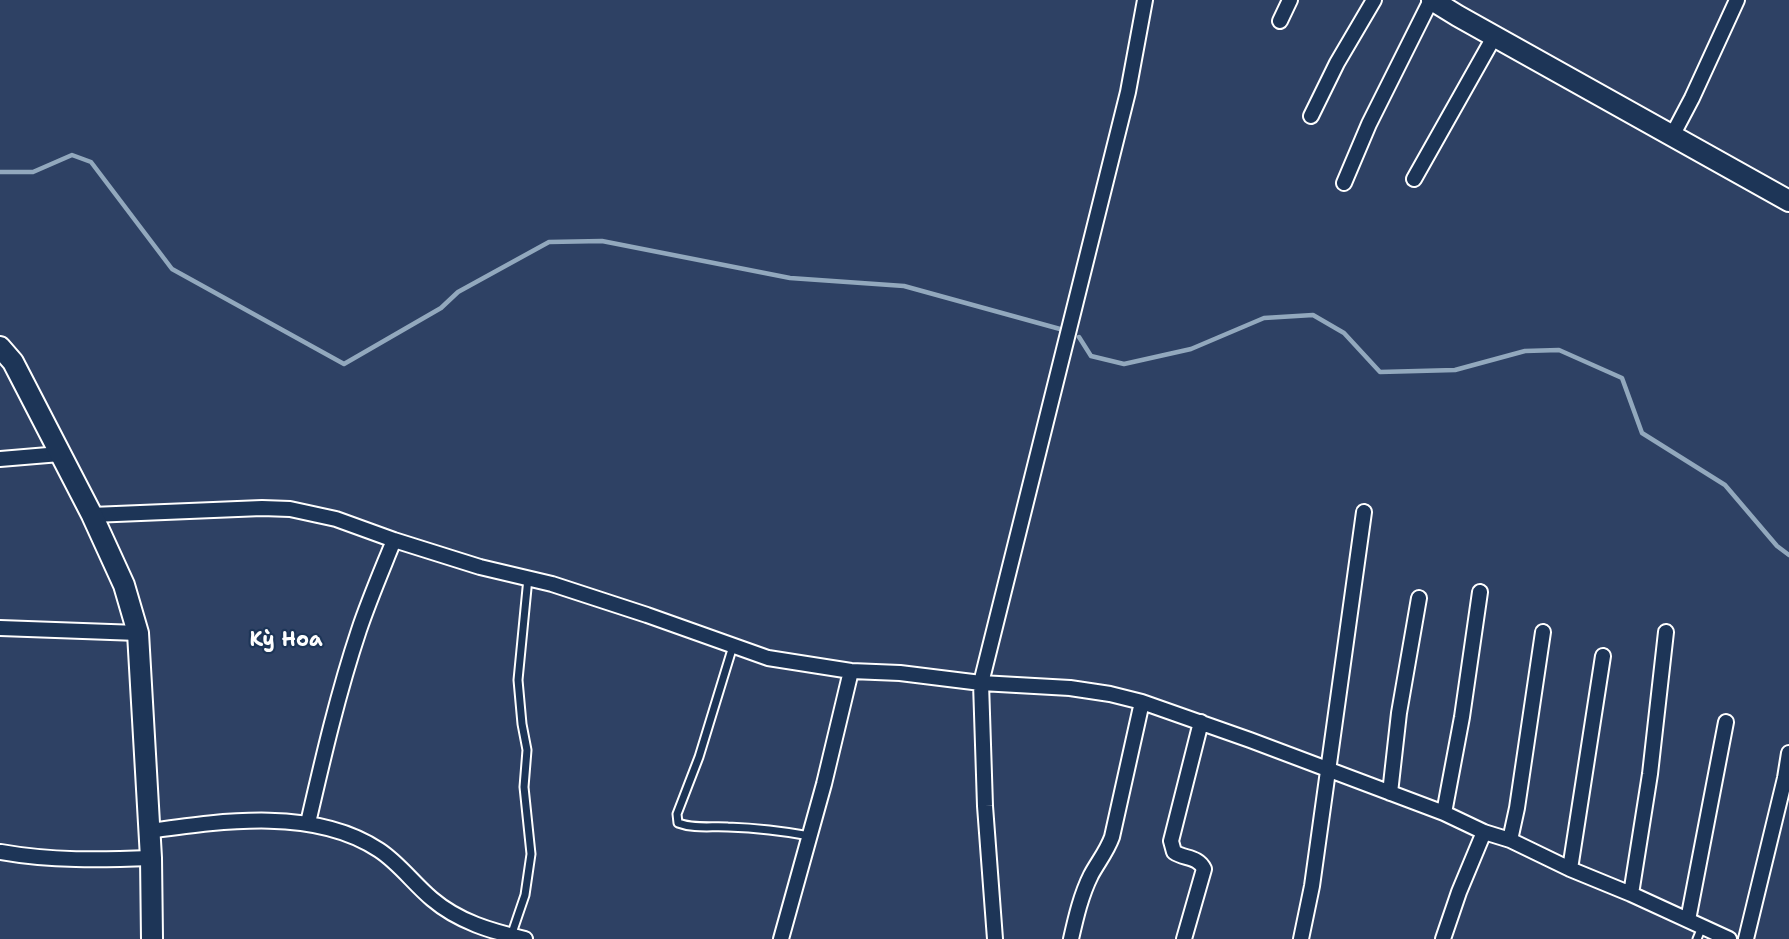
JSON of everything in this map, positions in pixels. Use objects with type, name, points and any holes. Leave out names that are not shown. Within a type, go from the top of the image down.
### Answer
[{"type":"street","points":[[995,939],[986,806],[981,683],[1128,92],[1145,0]]},
{"type":"street","points":[[1280,21],[1290,0]]},
{"type":"street","points":[[1311,116],[1337,63],[1374,0]]},
{"type":"street","points":[[1344,183],[1369,124],[1432,0],[1789,201]]},
{"type":"street","points":[[1672,136],[1692,98],[1737,0]]},
{"type":"street","points":[[1414,179],[1494,36]]},
{"type":"street","points":[[0,347],[14,362],[92,515],[124,585],[138,633],[151,858],[152,939]]},
{"type":"street","points":[[0,459],[60,454]]},
{"type":"street","points":[[92,515],[262,508],[290,510],[336,520],[480,567],[552,584],[648,615],[781,662],[850,670],[900,672],[981,683],[1070,688],[1110,694],[1142,702],[1201,722],[1444,813],[1484,832],[1510,840],[1570,870],[1631,894],[1688,920],[1700,933],[1729,939]]},
{"type":"street","points":[[1302,939],[1312,886],[1364,512]]},
{"type":"street","points":[[308,823],[326,743],[350,657],[394,540]]},
{"type":"street","points":[[1444,813],[1462,717],[1480,592]]},
{"type":"street","points":[[1390,793],[1399,713],[1419,598]]},
{"type":"street","points":[[0,628],[138,633]]},
{"type":"street","points":[[1510,840],[1517,808],[1543,632]]},
{"type":"street","points":[[1631,894],[1650,774],[1666,632]]},
{"type":"street","points":[[1570,870],[1604,656]]},
{"type":"street","points":[[781,939],[824,784],[850,670]]},
{"type":"street","points":[[1071,939],[1082,895],[1092,874],[1107,851],[1112,837],[1142,702]]},
{"type":"street","points":[[1184,939],[1204,869],[1198,861],[1180,856],[1174,852],[1172,841],[1201,722]]},
{"type":"street","points":[[1688,920],[1726,722]]},
{"type":"street","points":[[1746,939],[1785,778],[1789,753]]},
{"type":"street","points":[[149,830],[229,821],[308,823],[368,843],[389,857],[432,899],[454,915],[476,926],[518,937]]},
{"type":"street","points":[[1443,939],[1459,892],[1484,832]]},
{"type":"street","points":[[1,852],[36,857],[87,860],[151,858]]},
{"type":"lane","points":[[518,937],[531,854],[524,787],[527,750],[522,724],[518,680],[528,578]]},
{"type":"lane","points":[[733,646],[699,757],[679,806],[677,814],[678,823],[688,826],[778,830],[810,836]]},
{"type":"waterway","points":[[0,172],[33,172],[72,155],[91,162],[172,269],[344,364],[441,308],[458,292],[549,242],[602,241],[790,278],[904,286],[1060,329]]},
{"type":"waterway","points":[[1079,337],[1091,356],[1124,364],[1191,349],[1264,318],[1313,315],[1344,333],[1380,372],[1455,370],[1525,351],[1559,350],[1622,378],[1642,433],[1725,485],[1777,546],[1789,555]]},
{"type":"district","name":"Kỳ Hoa","points":[[286,641]]}]
